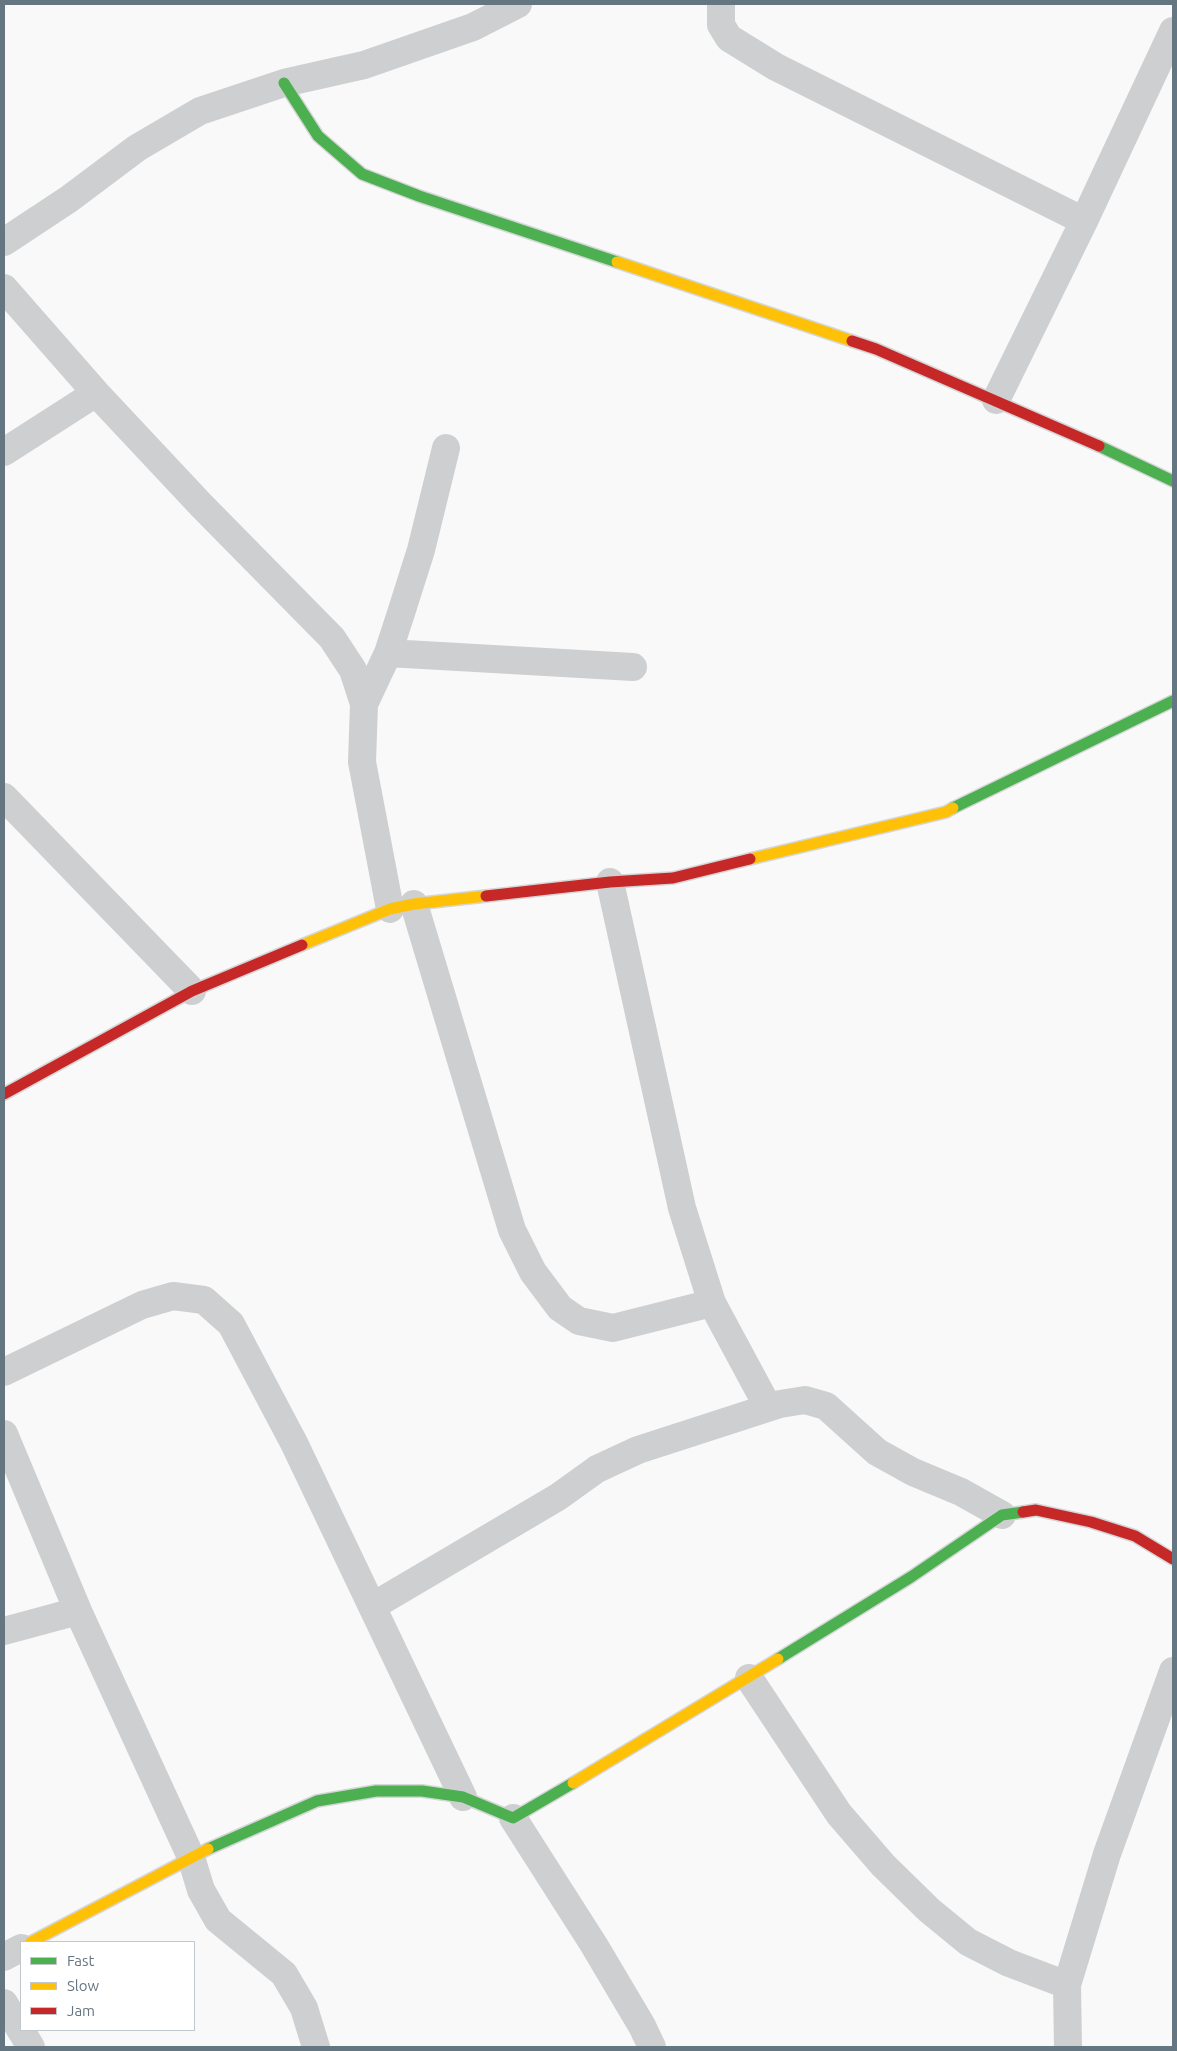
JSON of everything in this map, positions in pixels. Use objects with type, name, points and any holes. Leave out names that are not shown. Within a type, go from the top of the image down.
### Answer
[{"type":"street","points":[[4,242],[69,199],[137,148],[200,111],[284,84],[364,65],[473,27],[518,4]]},
{"type":"street","points":[[721,4],[721,25],[729,38],[776,68],[1084,221]]},
{"type":"street","points":[[996,400],[1084,221],[1165,68],[1173,30]]},
{"type":"street","points":[[284,84],[318,136],[362,174],[419,196],[876,349],[996,400],[1173,482]]},
{"type":"street","points":[[4,288],[96,393],[200,505],[332,638],[353,670],[364,704],[362,762],[402,907],[512,1230],[533,1272],[560,1308],[579,1321],[613,1328],[712,1303]]},
{"type":"street","points":[[4,452],[96,393]]},
{"type":"street","points":[[364,704],[388,653],[421,550],[446,448]]},
{"type":"street","points":[[388,653],[633,667]]},
{"type":"street","points":[[4,1094],[192,991],[402,907],[610,882],[673,878],[946,812],[1173,701]]},
{"type":"street","points":[[4,797],[192,991]]},
{"type":"street","points":[[610,882],[682,1208],[712,1303],[768,1407]]},
{"type":"street","points":[[4,1372],[142,1305],[173,1296],[204,1300],[231,1324],[294,1443],[463,1797]]},
{"type":"street","points":[[373,1606],[558,1497],[596,1469],[638,1450],[768,1407],[805,1400],[826,1406],[877,1452],[913,1472],[961,1492],[1002,1515]]},
{"type":"street","points":[[4,1434],[78,1611],[191,1857],[201,1890],[218,1920],[284,1974],[304,2008],[316,2047]]},
{"type":"street","points":[[513,1818],[749,1678],[911,1577],[1002,1515],[1036,1510],[1091,1522],[1135,1536],[1173,1559]]},
{"type":"street","points":[[4,1631],[78,1611]]},
{"type":"street","points":[[1068,2047],[1067,1985],[1107,1854],[1173,1671]]},
{"type":"street","points":[[749,1678],[839,1814],[883,1866],[929,1910],[968,1942],[1009,1963],[1067,1985]]},
{"type":"street","points":[[33,1941],[191,1857],[317,1801],[376,1791],[422,1791],[463,1797],[513,1818],[594,1945],[642,2026],[652,2047]]},
{"type":"street","points":[[4,1957],[20,1949]]},
{"type":"street","points":[[4,2003],[20,2029]]},
{"type":"street","points":[[21,2031],[31,2047]]},
{"type":"traffic: fast","points":[[284,83],[318,136],[362,174],[419,196],[617,262]]},
{"type":"traffic: fast","points":[[1099,446],[1173,481]]},
{"type":"traffic: fast","points":[[953,808],[1173,701]]},
{"type":"traffic: fast","points":[[778,1659],[911,1577],[1002,1515],[1023,1512]]},
{"type":"traffic: fast","points":[[208,1849],[317,1801],[376,1791],[422,1791],[463,1797],[513,1818],[573,1783]]},
{"type":"traffic: slow","points":[[617,262],[852,341]]},
{"type":"traffic: slow","points":[[750,859],[946,812],[953,808]]},
{"type":"traffic: slow","points":[[302,945],[390,909],[414,904],[486,896]]},
{"type":"traffic: slow","points":[[573,1783],[778,1659]]},
{"type":"traffic: slow","points":[[33,1941],[208,1849]]},
{"type":"traffic: jam","points":[[852,341],[876,349],[1099,446]]},
{"type":"traffic: jam","points":[[486,896],[610,882],[673,878],[750,859]]},
{"type":"traffic: jam","points":[[4,1094],[192,991],[302,945]]},
{"type":"traffic: jam","points":[[1023,1512],[1036,1510],[1091,1522],[1135,1536],[1173,1559]]}]
